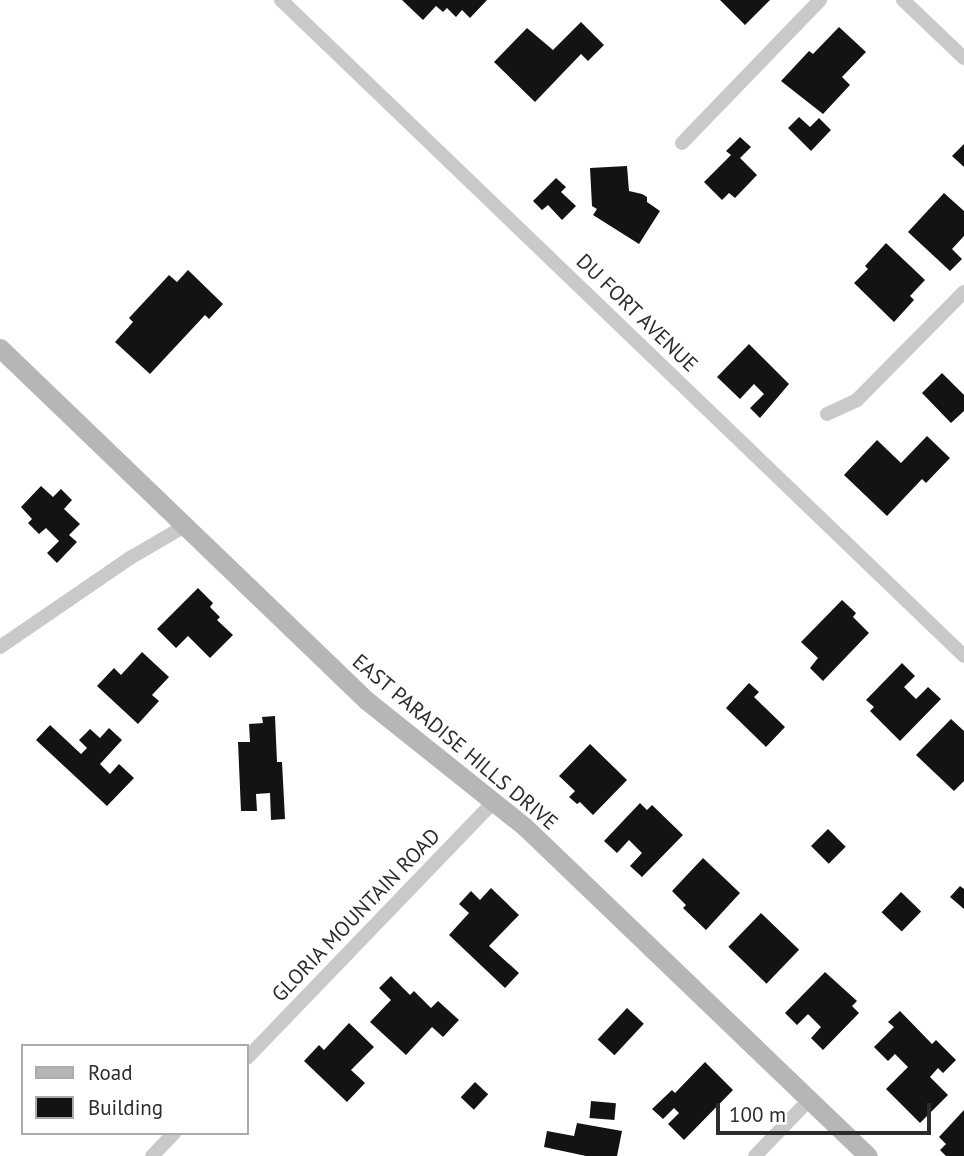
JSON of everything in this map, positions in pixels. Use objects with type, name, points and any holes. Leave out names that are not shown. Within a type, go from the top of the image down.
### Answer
[{"type":"main road","name":"EAST PARADISE HILLS DRIVE","points":[[0,340],[7,355],[366,700],[495,800],[868,1156]]},
{"type":"street","name":"DU FORT AVENUE","points":[[281,0],[964,656]]},
{"type":"street","points":[[682,143],[820,0]]},
{"type":"street","points":[[903,0],[964,58]]},
{"type":"street","points":[[827,414],[857,400],[964,292]]},
{"type":"street","points":[[0,647],[130,558],[185,526]]},
{"type":"street","name":"GLORIA MOUNTAIN ROAD","points":[[248,1057],[495,800]]},
{"type":"street","points":[[755,1156],[809,1100]]},
{"type":"street","points":[[152,1156],[172,1135]]},
{"type":"building","points":[[402,0],[487,0],[470,18],[462,10],[456,17],[447,8],[443,12],[436,6],[423,20]]},
{"type":"building","points":[[720,0],[770,0],[745,25]]},
{"type":"building","points":[[581,22],[604,45],[588,61],[581,54],[535,102],[494,62],[527,28],[553,50]]},
{"type":"building","points":[[839,27],[866,52],[842,77],[850,85],[823,114],[781,81],[809,51],[813,54]]},
{"type":"building","points":[[799,117],[810,127],[819,118],[831,130],[811,151],[788,128]]},
{"type":"building","points":[[740,137],[751,147],[740,158],[757,175],[735,198],[729,193],[722,200],[704,182],[731,155],[726,151]]},
{"type":"building","points":[[964,144],[964,167],[952,156]]},
{"type":"building","points":[[627,166],[629,191],[647,197],[647,202],[660,211],[639,244],[593,215],[597,209],[592,206],[590,168]]},
{"type":"building","points":[[556,178],[566,187],[561,192],[576,206],[562,220],[548,205],[542,210],[533,201]]},
{"type":"building","points":[[944,193],[964,211],[964,236],[952,249],[962,259],[950,271],[908,232]]},
{"type":"building","points":[[886,243],[925,280],[910,296],[914,300],[894,322],[854,283],[868,269],[865,266]]},
{"type":"building","points":[[188,270],[223,304],[209,319],[205,315],[150,374],[115,342],[133,322],[129,318],[169,275],[177,282]]},
{"type":"building","points":[[749,344],[789,384],[760,418],[750,408],[764,394],[754,384],[740,399],[717,377]]},
{"type":"building","points":[[942,373],[964,395],[964,411],[951,423],[922,393]]},
{"type":"building","points":[[927,436],[950,458],[926,483],[922,479],[887,516],[844,475],[877,440],[901,463]]},
{"type":"building","points":[[41,486],[53,497],[61,489],[72,500],[64,509],[80,524],[69,535],[77,542],[57,563],[47,553],[59,541],[46,528],[39,534],[28,523],[32,519],[21,507]]},
{"type":"building","points":[[198,588],[213,603],[210,607],[220,617],[217,620],[233,635],[210,658],[188,636],[176,648],[157,629]]},
{"type":"building","points":[[842,600],[856,613],[853,617],[869,633],[823,681],[810,668],[818,658],[801,642]]},
{"type":"building","points":[[142,652],[169,677],[152,695],[159,701],[138,724],[97,686],[114,668],[121,675]]},
{"type":"building","points":[[902,663],[915,676],[904,687],[916,699],[928,687],[941,699],[900,741],[870,711],[874,707],[866,700]]},
{"type":"building","points":[[749,683],[759,692],[754,697],[785,727],[766,747],[726,708]]},
{"type":"building","points":[[275,716],[277,762],[282,762],[285,819],[271,820],[270,793],[256,794],[257,811],[241,811],[238,742],[250,742],[249,724],[263,723],[262,717]]},
{"type":"building","points":[[951,719],[964,731],[964,781],[954,791],[916,755]]},
{"type":"building","points":[[50,725],[81,754],[87,748],[79,740],[90,729],[100,738],[109,728],[122,740],[100,764],[110,774],[119,764],[134,778],[107,806],[36,740]]},
{"type":"building","points":[[590,744],[627,780],[593,815],[580,802],[577,804],[569,797],[575,791],[559,776]]},
{"type":"building","points":[[640,803],[647,810],[652,805],[683,835],[642,877],[630,866],[642,853],[629,840],[617,853],[604,841]]},
{"type":"building","points":[[828,829],[846,847],[829,864],[811,846]]},
{"type":"building","points":[[703,858],[740,893],[706,930],[683,908],[686,905],[672,891]]},
{"type":"building","points":[[960,886],[964,889],[964,909],[950,897]]},
{"type":"building","points":[[491,888],[519,915],[489,946],[519,973],[505,988],[449,935],[469,913],[459,904],[471,891],[480,900]]},
{"type":"building","points":[[901,892],[921,911],[902,932],[882,912]]},
{"type":"building","points":[[761,913],[799,950],[766,984],[728,947]]},
{"type":"building","points":[[825,972],[857,1001],[852,1006],[859,1013],[823,1050],[811,1038],[821,1027],[808,1014],[797,1025],[785,1013]]},
{"type":"building","points":[[391,976],[410,995],[414,991],[431,1008],[438,1001],[459,1020],[443,1037],[432,1027],[406,1055],[370,1022],[391,1000],[379,988]]},
{"type":"building","points":[[627,1008],[644,1024],[614,1055],[598,1039]]},
{"type":"building","points":[[900,1011],[932,1044],[936,1040],[956,1060],[943,1073],[938,1068],[930,1077],[948,1095],[920,1123],[886,1089],[908,1067],[895,1054],[888,1061],[874,1047],[894,1027],[888,1022]]},
{"type":"building","points":[[349,1023],[374,1047],[351,1070],[365,1083],[347,1102],[304,1061],[319,1045],[324,1050]]},
{"type":"building","points":[[705,1062],[733,1090],[684,1140],[668,1124],[679,1113],[674,1108],[663,1119],[652,1109],[672,1090],[675,1093]]},
{"type":"building","points":[[475,1082],[488,1094],[474,1110],[461,1097]]},
{"type":"building","points":[[591,1101],[616,1103],[614,1120],[590,1118]]},
{"type":"building","points":[[964,1110],[964,1156],[946,1156],[940,1150],[946,1144],[939,1137]]},
{"type":"building","points":[[577,1123],[622,1131],[617,1156],[586,1156],[544,1147],[547,1131],[574,1136]]}]
